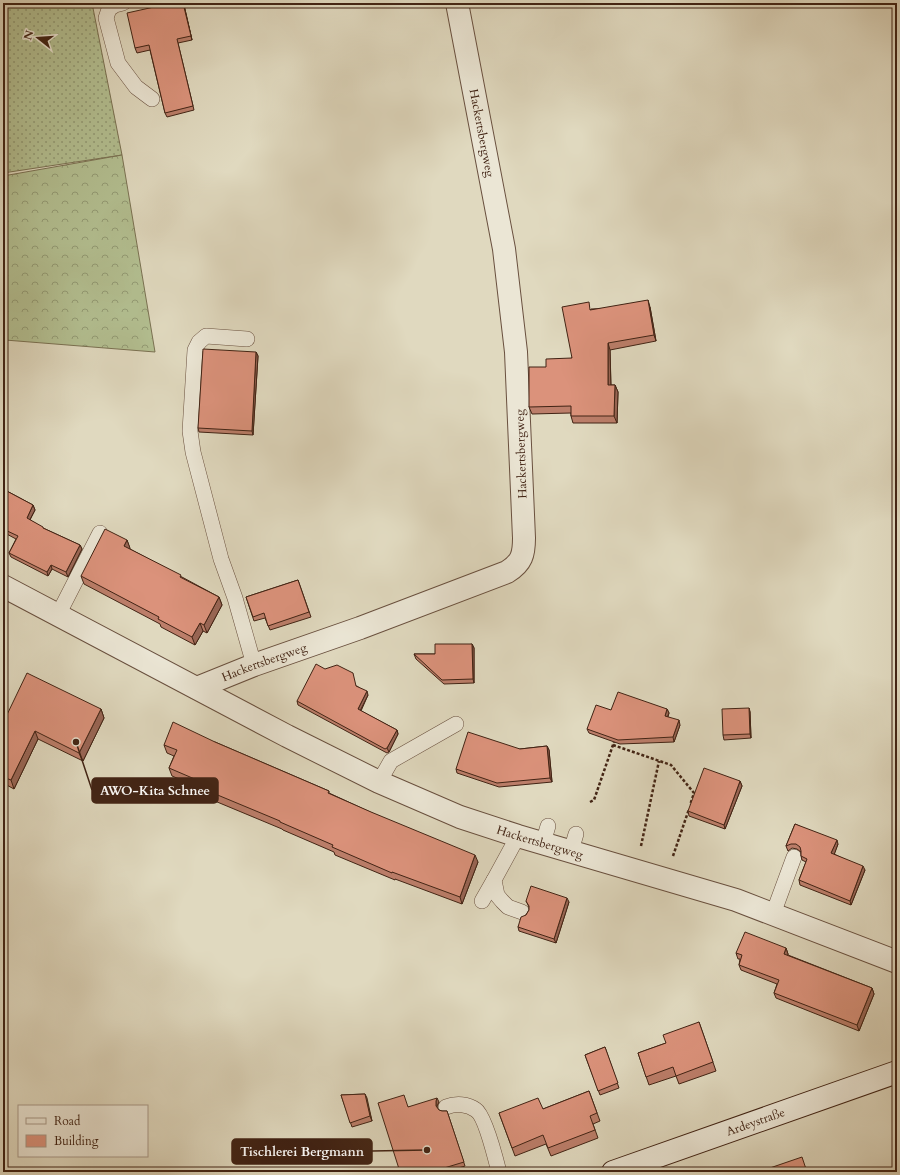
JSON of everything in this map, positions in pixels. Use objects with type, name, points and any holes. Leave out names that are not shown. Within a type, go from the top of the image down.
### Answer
[{"type":"street","name":"Hackertsbergweg","points":[[197,688],[254,665],[360,628],[507,572],[515,567],[521,560],[524,549],[524,538],[516,352],[504,249],[457,3]]},
{"type":"street","name":"Hackertsbergweg","points":[[3,586],[287,736],[379,782],[460,817],[518,836],[546,835],[574,843],[635,870],[736,900],[897,962]]},
{"type":"street","name":"Ardeystraße","points":[[625,1170],[897,1072]]},
{"type":"lane","points":[[123,3],[115,5],[109,9],[106,18],[118,63],[136,87],[152,99]]},
{"type":"lane","points":[[247,339],[206,336],[199,342],[194,350],[190,431],[193,452],[221,559],[235,598],[254,665]]},
{"type":"lane","points":[[58,615],[100,533]]},
{"type":"lane","points":[[379,782],[391,761],[456,724]]},
{"type":"lane","points":[[482,902],[518,836]]},
{"type":"lane","points":[[773,914],[794,857]]},
{"type":"lane","points":[[494,880],[497,895],[502,902],[508,907],[522,912]]},
{"type":"lane","points":[[446,1107],[451,1105],[464,1105],[477,1111],[485,1126],[499,1172]]},
{"type":"path","points":[[590,802],[594,800],[614,743],[671,765],[694,793],[665,879]]},
{"type":"path","points":[[635,870],[659,761]]},
{"type":"green space","points":[[3,3],[92,3],[122,155],[3,173]]},
{"type":"green space","points":[[122,155],[155,352],[5,340],[3,333],[3,176]]},
{"type":"building","points":[[172,3],[183,3],[191,36],[177,39],[193,106],[165,113],[149,45],[135,48],[127,13]]},
{"type":"building","points":[[648,300],[654,335],[608,343],[608,385],[615,385],[614,416],[571,416],[571,406],[529,407],[529,367],[546,367],[546,359],[572,358],[562,307],[589,302],[590,310]]},
{"type":"building","points":[[203,349],[256,352],[252,431],[198,428]]},
{"type":"building","points":[[3,489],[33,505],[27,518],[43,528],[80,545],[66,572],[51,565],[47,572],[9,553],[18,536],[3,529]]},
{"type":"building","points":[[105,529],[127,540],[124,546],[181,575],[180,577],[219,597],[204,625],[200,623],[192,637],[158,619],[159,617],[81,576]]},
{"type":"building","points":[[298,580],[309,612],[268,626],[264,613],[253,617],[246,597]]},
{"type":"building","points":[[435,644],[472,644],[473,679],[442,680],[414,654],[435,654]]},
{"type":"building","points":[[316,664],[325,669],[337,665],[353,673],[356,686],[367,691],[358,709],[397,730],[387,748],[385,749],[297,701]]},
{"type":"building","points":[[27,673],[101,709],[79,753],[35,731],[11,780],[3,777],[3,723]]},
{"type":"building","points":[[618,692],[667,709],[665,716],[679,720],[673,737],[618,740],[587,729],[596,705],[611,710]]},
{"type":"building","points":[[749,708],[750,734],[723,735],[722,709]]},
{"type":"building","points":[[173,722],[215,742],[329,791],[328,793],[371,812],[475,855],[460,897],[392,873],[332,847],[333,845],[280,821],[196,786],[197,780],[169,768],[177,750],[164,745]]},
{"type":"building","points":[[468,732],[520,749],[547,746],[550,778],[497,783],[456,769]]},
{"type":"building","points":[[704,768],[740,781],[724,825],[688,811]]},
{"type":"building","points":[[795,824],[837,840],[831,853],[863,866],[850,901],[799,880],[807,859],[801,856],[800,847],[796,844],[786,846]]},
{"type":"building","points":[[531,886],[567,898],[554,939],[518,927],[521,917],[526,915],[529,910],[529,906],[526,901]]},
{"type":"building","points":[[745,932],[786,948],[784,954],[872,988],[857,1025],[774,993],[779,980],[739,965],[742,955],[736,953]]},
{"type":"building","points":[[699,1022],[713,1062],[676,1076],[673,1067],[646,1077],[638,1053],[666,1043],[663,1035]]},
{"type":"building","points":[[605,1047],[618,1083],[598,1091],[585,1055]]},
{"type":"building","points":[[589,1091],[597,1113],[590,1116],[595,1130],[548,1148],[543,1135],[512,1148],[499,1113],[538,1098],[543,1109]]},
{"type":"building","points":[[365,1094],[370,1116],[350,1123],[341,1095]]},
{"type":"building","points":[[404,1095],[408,1107],[437,1098],[436,1106],[439,1110],[447,1111],[464,1162],[431,1172],[400,1172],[378,1103]]},
{"type":"building","points":[[802,1157],[807,1172],[764,1172],[764,1170]]},
{"type":"place","name":"AWO-Kita Schnee","points":[[76,742]]},
{"type":"place","name":"Tischlerei Bergmann","points":[[427,1150]]}]
